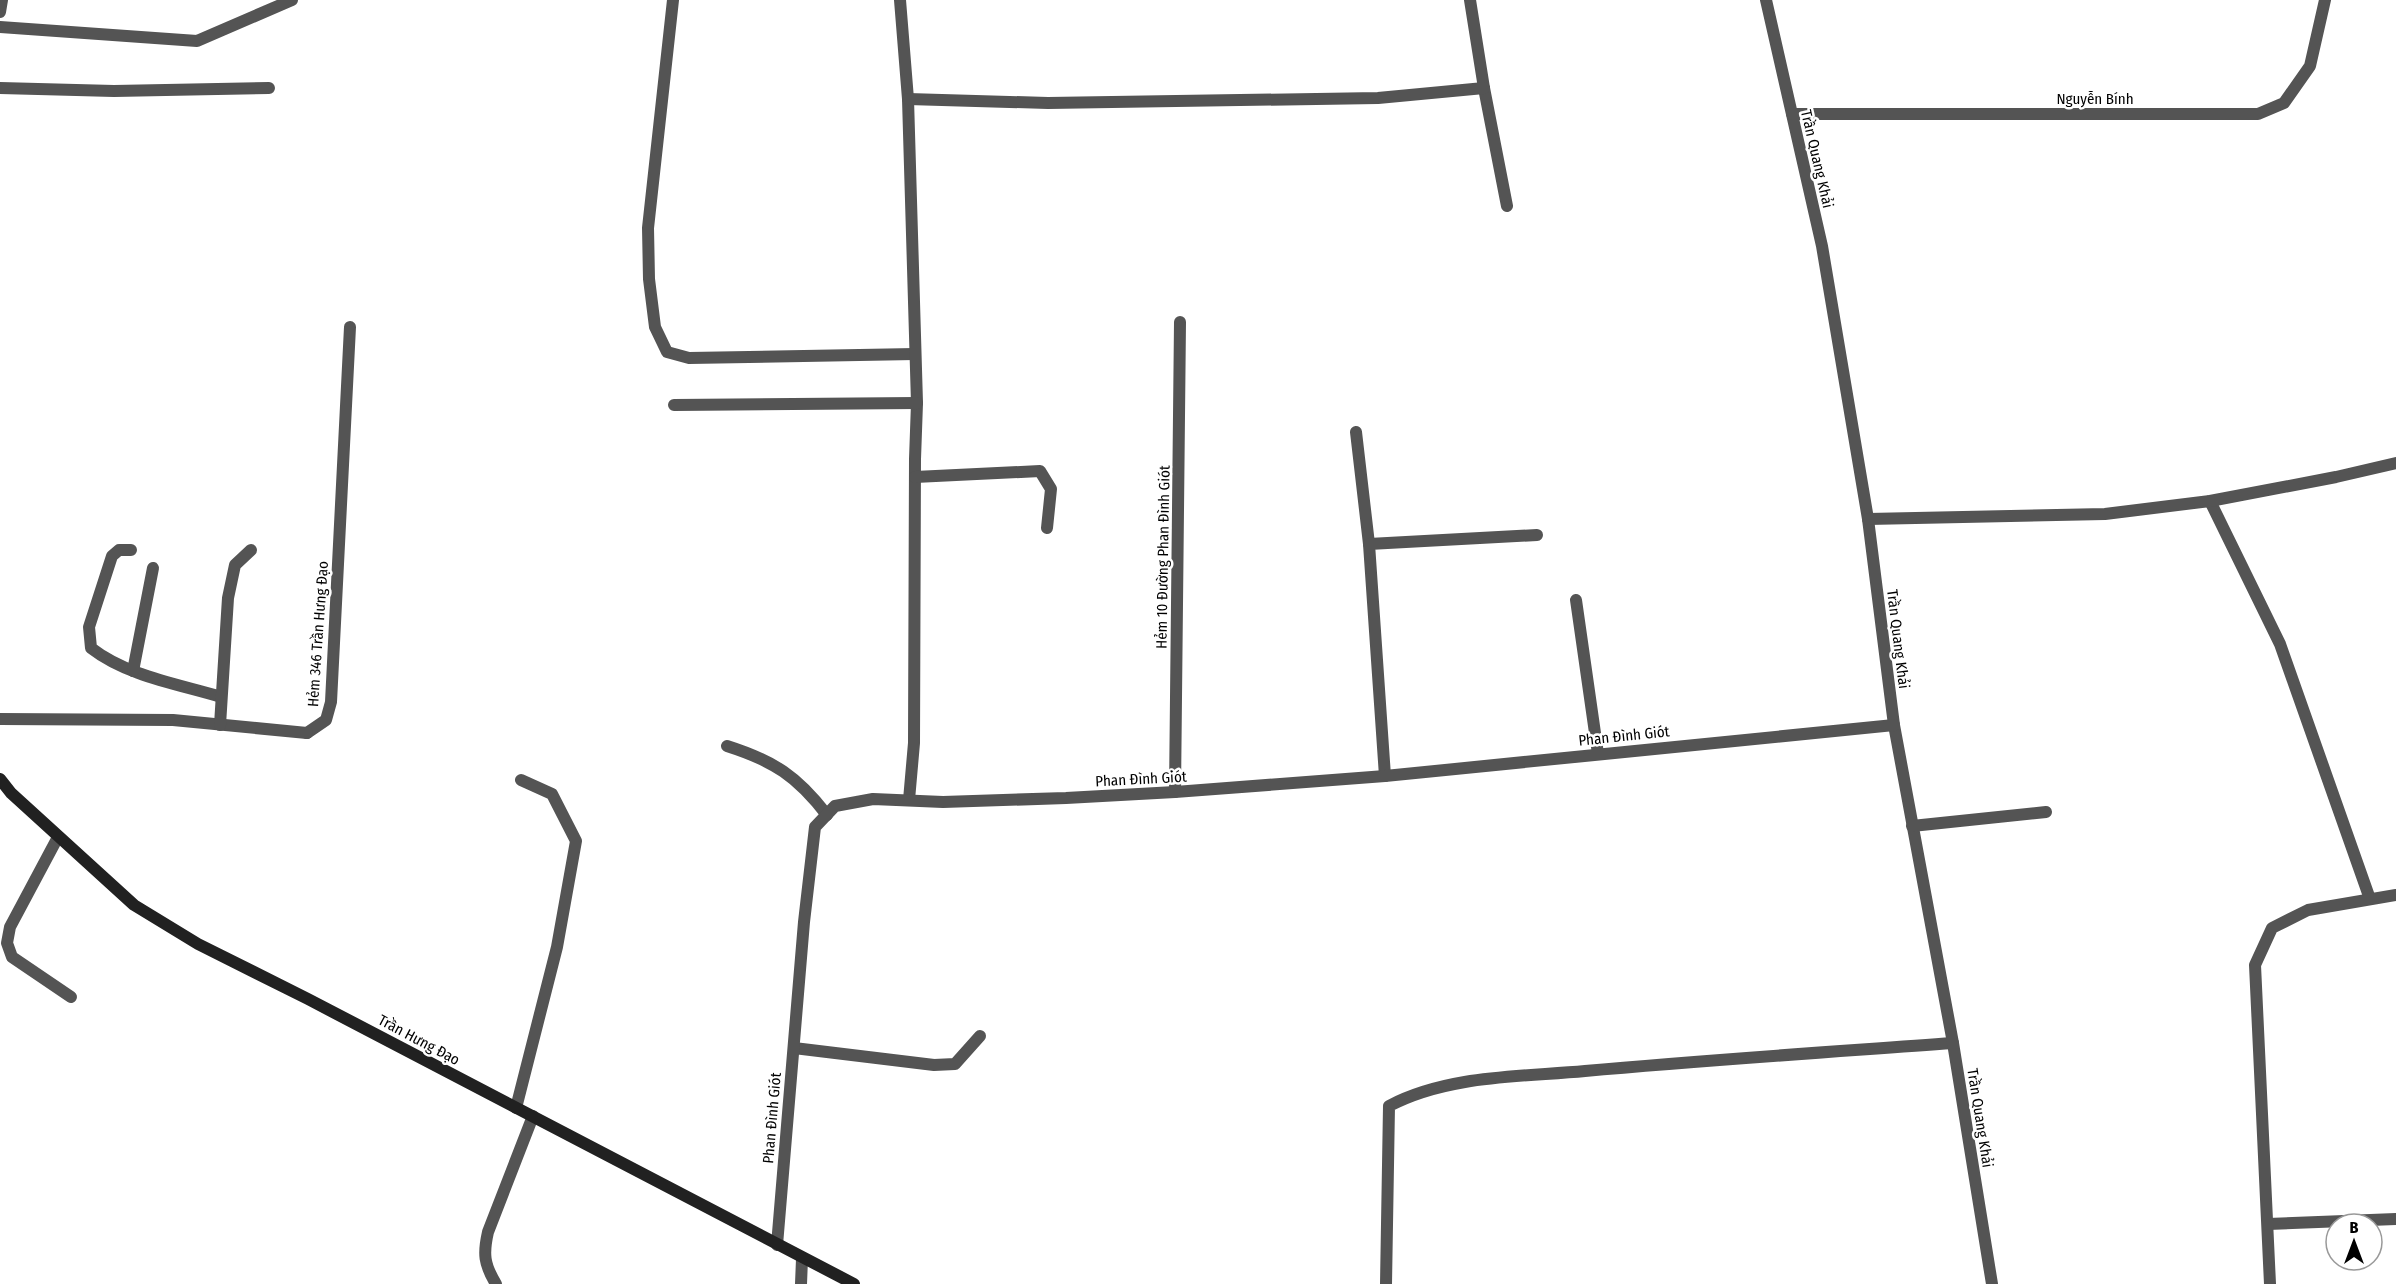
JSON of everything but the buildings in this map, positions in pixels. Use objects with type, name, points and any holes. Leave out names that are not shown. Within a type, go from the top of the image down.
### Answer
[{"type":"main road","name":"Trần Hưng Đạo","points":[[0,779],[11,793],[58,837],[134,904],[198,944],[854,1284]]},
{"type":"street","points":[[0,12],[2,0]]},
{"type":"street","points":[[0,27],[197,40],[292,0]]},
{"type":"street","points":[[673,0],[648,228],[649,279],[655,327],[667,352],[689,358],[915,354]]},
{"type":"street","points":[[900,0],[908,99],[917,403],[914,743],[909,800]]},
{"type":"street","points":[[1470,0],[1507,206]]},
{"type":"street","name":"Trần Quang Khải","points":[[1766,0],[1821,246],[1868,519],[1894,725],[1953,1043],[1992,1284]]},
{"type":"street","name":"Nguyễn Bính","points":[[1792,114],[2258,114],[2284,103],[2310,66],[2325,0]]},
{"type":"street","points":[[0,88],[114,92],[269,88]]},
{"type":"street","points":[[908,99],[1048,103],[1378,98],[1484,88]]},
{"type":"street","name":"Hẻm 10 Đường Phan Đình Giót","points":[[1175,792],[1180,322]]},
{"type":"street","name":"Hẻm 346 Trần Hưng Đạo","points":[[0,719],[173,720],[306,733],[326,720],[331,702],[350,327]]},
{"type":"street","points":[[674,405],[917,403]]},
{"type":"street","points":[[1356,432],[1369,544],[1385,776]]},
{"type":"street","points":[[1868,519],[2105,514],[2210,501],[2396,463]]},
{"type":"street","points":[[915,477],[1040,471],[1051,489],[1047,528]]},
{"type":"street","points":[[2210,501],[2280,644],[2370,899]]},
{"type":"street","points":[[1369,544],[1537,535]]},
{"type":"street","points":[[131,550],[119,550],[112,556],[89,627],[91,648],[102,657],[133,671],[221,697]]},
{"type":"street","points":[[220,725],[228,598],[235,565],[251,550]]},
{"type":"street","points":[[133,671],[153,568]]},
{"type":"street","points":[[1576,600],[1598,754]]},
{"type":"street","name":"Phan Đình Giót","points":[[777,1245],[815,827],[835,806],[873,799],[943,802],[1006,800],[1175,792],[1385,776],[1894,725]]},
{"type":"street","points":[[727,746],[755,755],[792,776],[807,790],[827,815]]},
{"type":"street","points":[[516,1108],[557,947],[576,841],[552,794],[521,780]]},
{"type":"street","points":[[1912,826],[2046,812]]},
{"type":"street","points":[[58,837],[10,927],[7,943],[12,957],[71,997]]},
{"type":"street","points":[[2270,1284],[2255,965],[2272,928],[2308,910],[2396,895]]},
{"type":"street","points":[[794,1048],[934,1065],[956,1064],[980,1036]]},
{"type":"street","points":[[1386,1284],[1389,1106],[1412,1094],[1457,1083],[1703,1060],[1953,1043]]},
{"type":"street","points":[[496,1284],[487,1268],[484,1251],[486,1241],[533,1116]]},
{"type":"street","points":[[2268,1224],[2396,1219]]},
{"type":"street","points":[[801,1284],[802,1259]]}]
